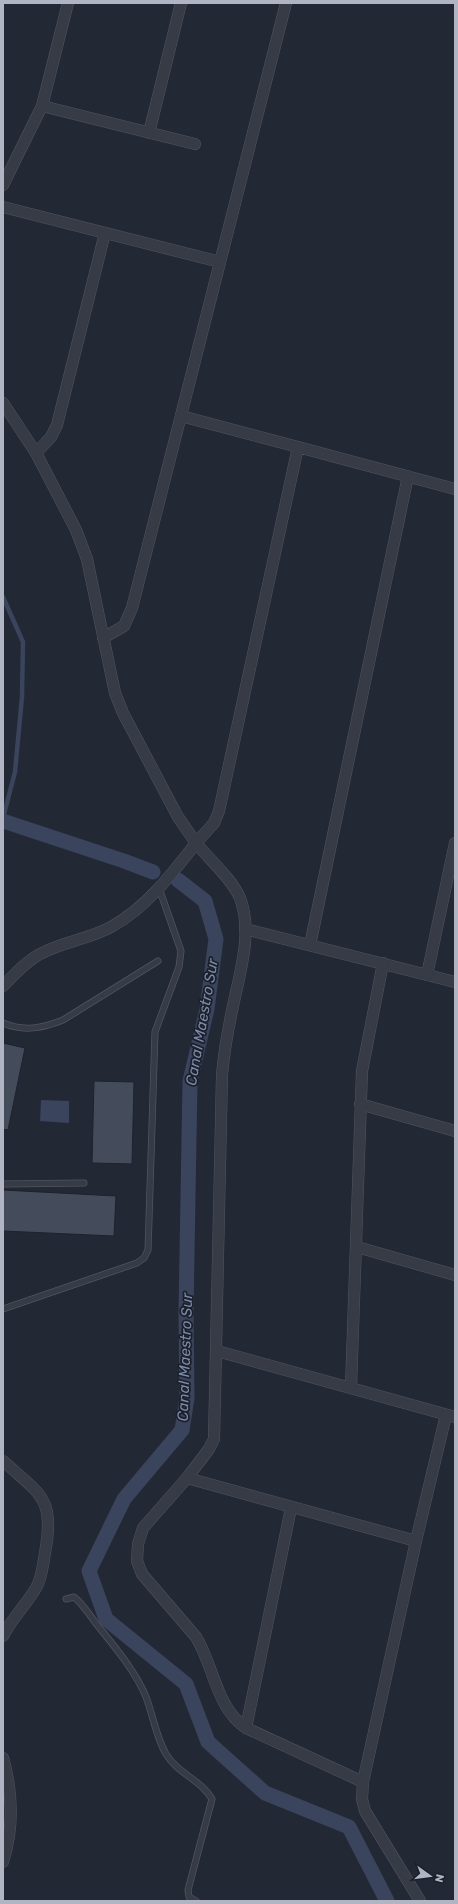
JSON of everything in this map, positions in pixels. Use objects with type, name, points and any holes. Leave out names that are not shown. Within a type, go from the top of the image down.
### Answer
[{"type":"street","points":[[3,184],[42,106],[68,3]]},
{"type":"street","points":[[149,133],[181,3]]},
{"type":"street","points":[[103,638],[124,626],[130,616],[286,3]]},
{"type":"street","points":[[42,106],[195,144]]},
{"type":"street","points":[[3,207],[220,262]]},
{"type":"street","points":[[36,453],[51,437],[57,424],[105,233]]},
{"type":"street","points":[[3,403],[36,453],[76,530],[83,547],[116,693],[123,713],[178,817],[196,843],[232,884],[239,897],[245,928],[242,963],[224,1052],[222,1075],[214,1439],[209,1449],[186,1478],[143,1528],[138,1544],[137,1561],[142,1574],[196,1637],[203,1648],[229,1712],[237,1722],[246,1728],[363,1782]]},
{"type":"street","points":[[181,416],[455,488]]},
{"type":"street","points":[[3,986],[26,962],[40,954],[110,928],[127,917],[178,867],[196,843],[214,823],[220,811],[298,447]]},
{"type":"street","points":[[310,945],[408,476]]},
{"type":"street","points":[[427,975],[455,843]]},
{"type":"street","points":[[245,928],[455,982]]},
{"type":"street","points":[[351,1387],[357,1247],[360,1104],[364,1052],[383,963]]},
{"type":"street","points":[[360,1104],[455,1131]]},
{"type":"street","points":[[357,1247],[455,1275]]},
{"type":"street","points":[[217,1351],[351,1387],[450,1416],[416,1541],[363,1782],[362,1799],[365,1811],[420,1901]]},
{"type":"street","points":[[3,1461],[44,1500],[48,1511],[49,1534],[37,1588],[9,1624],[3,1636]]},
{"type":"street","points":[[186,1478],[416,1541]]},
{"type":"street","points":[[246,1728],[291,1508]]},
{"type":"street","points":[[3,1758],[8,1778],[12,1818],[11,1829],[3,1862]]},
{"type":"lane","points":[[3,1309],[137,1263],[144,1258],[148,1250],[156,1032],[179,967],[181,951],[158,887]]},
{"type":"lane","points":[[3,1023],[27,1029],[47,1026],[63,1020],[158,961]]},
{"type":"lane","points":[[3,1184],[84,1183]]},
{"type":"lane","points":[[66,1599],[74,1597],[81,1603],[112,1643],[146,1696],[166,1754],[184,1774],[207,1791],[212,1799],[188,1890],[189,1897],[196,1901]]},
{"type":"water","points":[[41,1100],[69,1101],[69,1123],[40,1121]]},
{"type":"building","points":[[3,1043],[25,1048],[8,1130],[3,1129]]},
{"type":"building","points":[[94,1081],[134,1082],[132,1164],[92,1163]]},
{"type":"building","points":[[3,1190],[116,1196],[114,1236],[3,1231]]},
{"type":"waterway","points":[[3,597],[23,642],[22,697],[15,772],[3,818]]},
{"type":"waterway","name":"Canal Maestro Sur","points":[[3,821],[153,872]]},
{"type":"waterway","name":"Canal Maestro Sur","points":[[178,880],[205,901],[216,939],[207,1009],[190,1081],[186,1312],[187,1398],[182,1430],[124,1499],[89,1571],[106,1619],[186,1684],[208,1742],[265,1793],[349,1827],[387,1901]]}]
